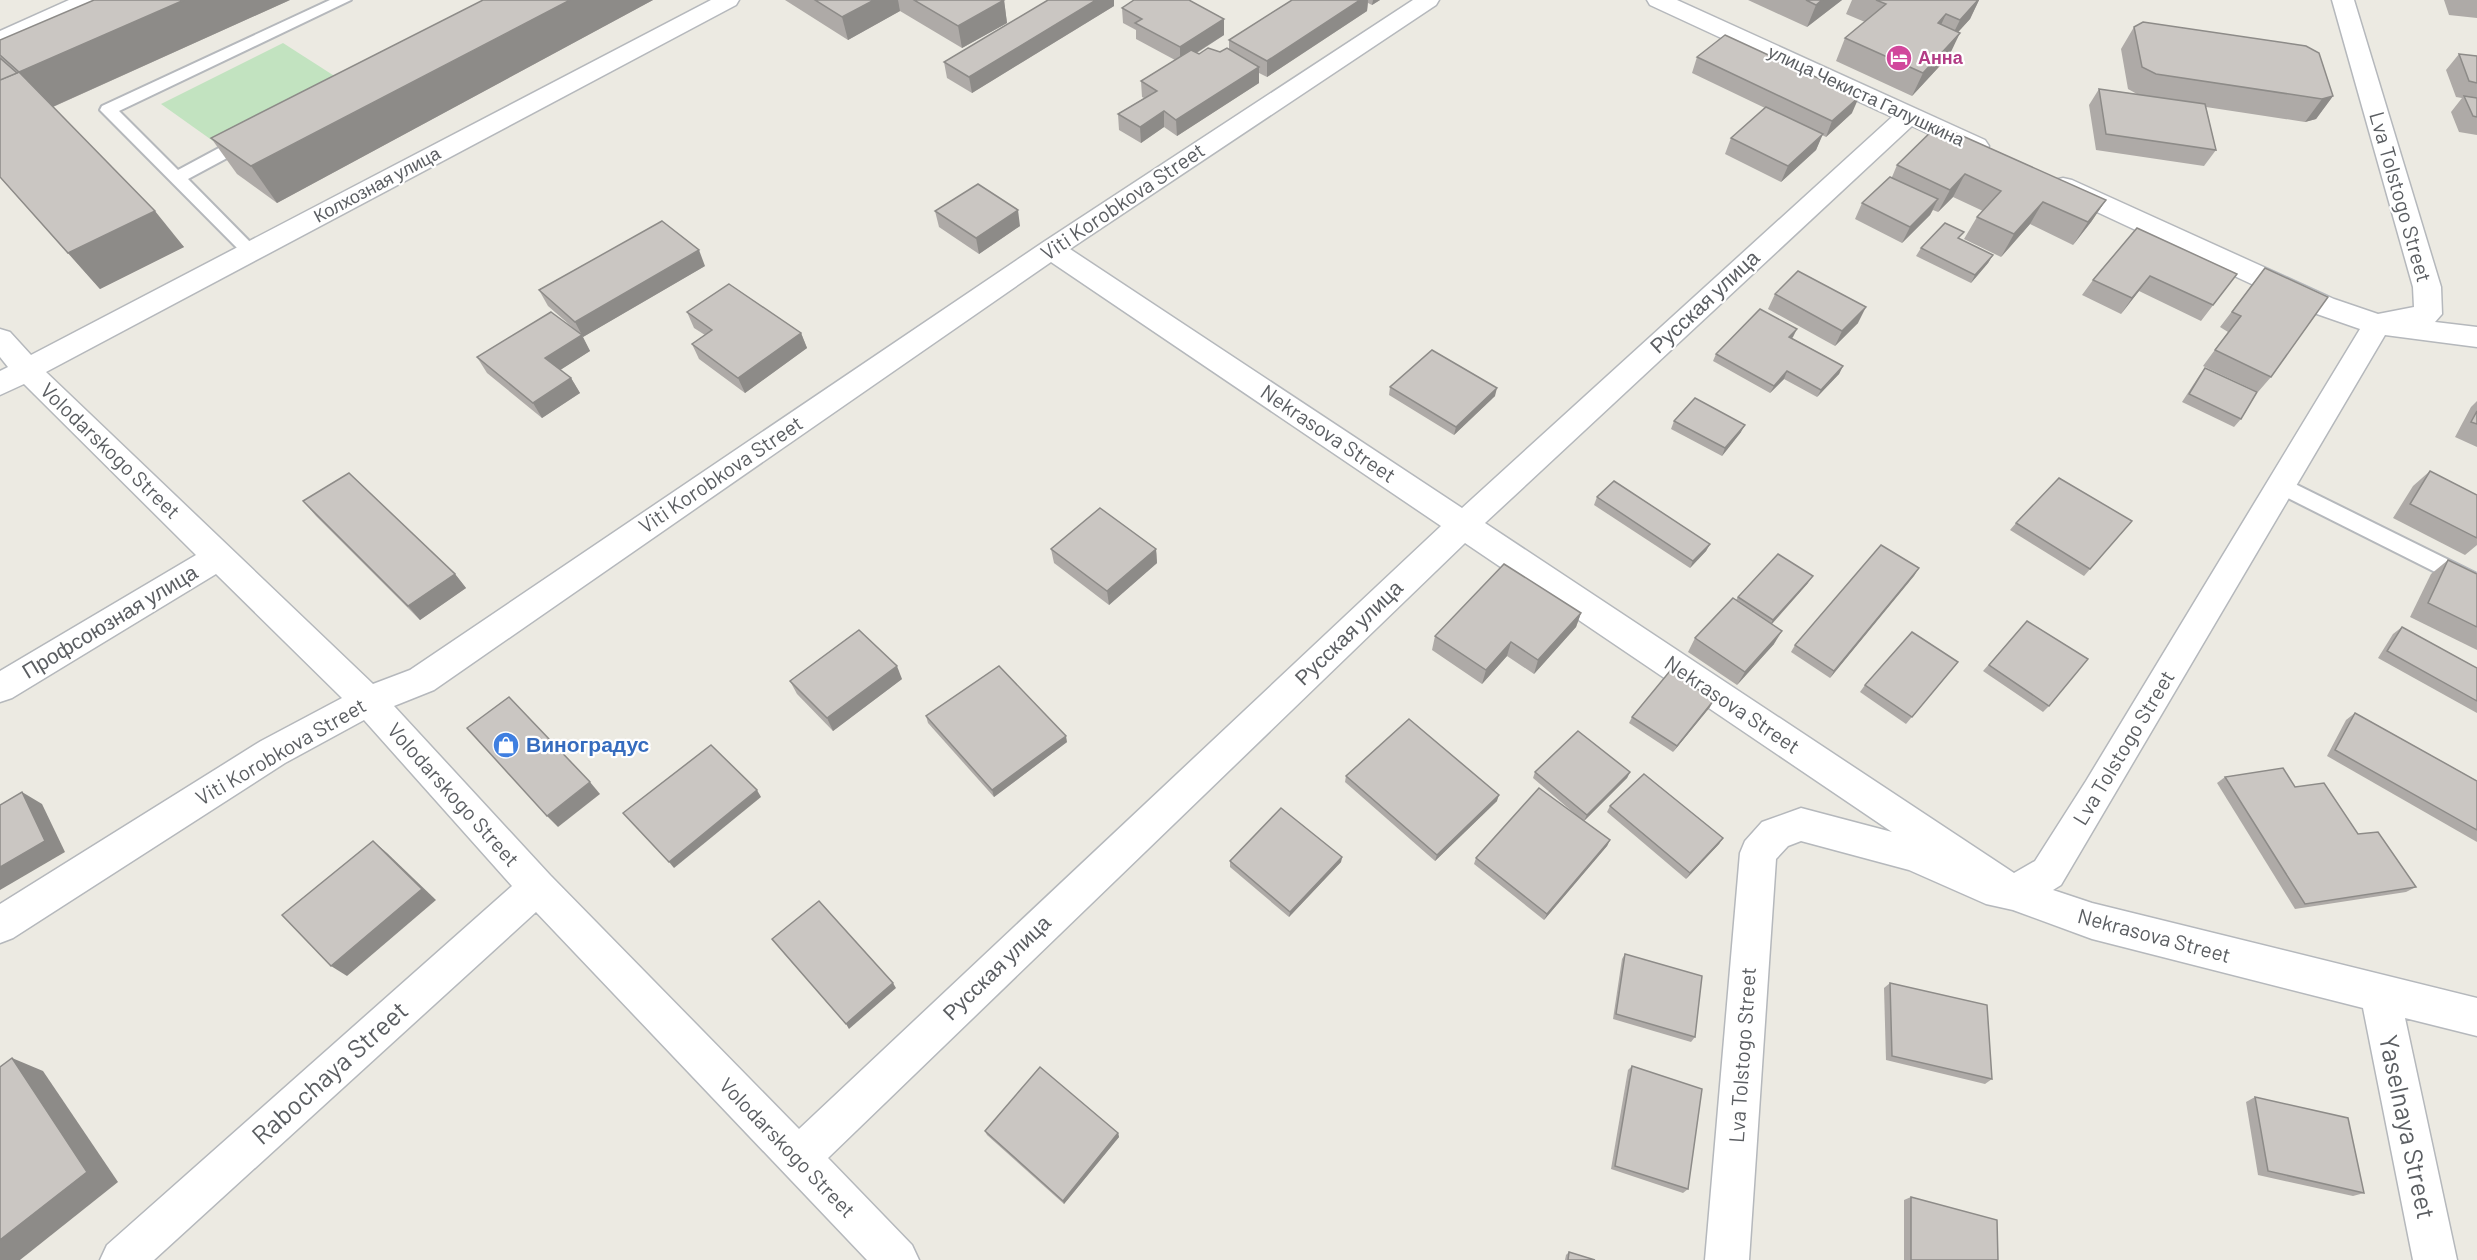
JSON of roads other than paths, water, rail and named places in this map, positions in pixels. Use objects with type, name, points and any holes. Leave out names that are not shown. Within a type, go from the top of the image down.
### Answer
[{"type":"street","points":[[0,40],[88,0]]},
{"type":"street","name":"Колхозная улица","points":[[13,377],[728,0]]},
{"type":"street","name":"Viti Korobkova Street","points":[[0,925],[273,752],[368,701],[422,680],[1052,249],[1428,0]]},
{"type":"street","name":"улица Чекиста Галушкина","points":[[1658,0],[1994,154]]},
{"type":"street","name":"Lva Tolstogo Street","points":[[1727,1260],[1758,853],[1774,834],[1801,824],[1914,855],[1986,887],[2013,893],[2048,873],[2099,792],[2377,324],[2428,314],[2427,287],[2343,0]]},
{"type":"street","name":"Русская улица","points":[[797,1159],[1463,525],[1909,115]]},
{"type":"street","points":[[2037,174],[2324,306],[2377,324],[2477,337]]},
{"type":"street","name":"Nekrasova Street","points":[[1052,249],[2013,893],[2092,921],[2477,1017]]},
{"type":"street","name":"Volodarskogo Street","points":[[0,339],[13,377],[219,557],[368,701],[537,887],[797,1159],[897,1260]]},
{"type":"street","name":"Профсоюзная улица","points":[[0,688],[219,557]]},
{"type":"street","name":"Rabochaya Street","points":[[122,1260],[537,887]]},
{"type":"street","name":"Yaselnaya Street","points":[[2380,994],[2435,1260]]},
{"type":"lane","points":[[251,252],[108,110],[343,0]]},
{"type":"lane","points":[[176,178],[260,133]]},
{"type":"lane","points":[[2281,485],[2477,584]]},
{"type":"place","name":"Анна","points":[[1899,58]]},
{"type":"place","name":"Виноградус","points":[[506,745]]}]
